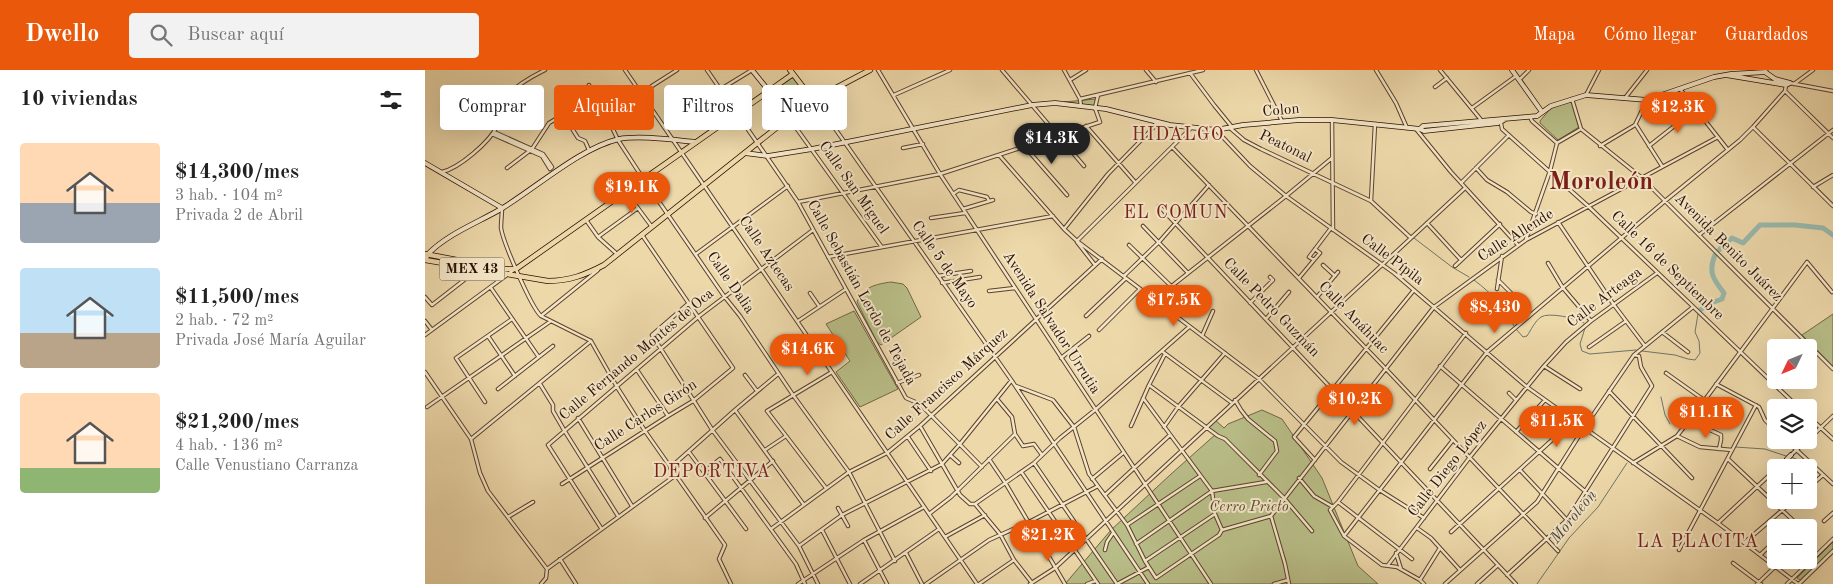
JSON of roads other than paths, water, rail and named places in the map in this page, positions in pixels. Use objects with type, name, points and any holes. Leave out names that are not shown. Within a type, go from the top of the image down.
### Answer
[{"type":"main road","name":"MEX 43","points":[[842,85],[869,70]]},
{"type":"main road","name":"MEX 43","points":[[776,85],[792,72]]},
{"type":"main road","points":[[792,72],[802,85]]},
{"type":"main road","name":"MEX 43","points":[[426,257],[471,266],[516,269],[713,130]]},
{"type":"main road","name":"MEX 43","points":[[471,266],[477,270],[548,281],[568,280],[583,276],[604,265],[774,130]]},
{"type":"street","points":[[440,172],[452,168],[484,144],[497,125],[502,103],[507,96],[539,71],[545,70]]},
{"type":"street","name":"Calle Aztecas","points":[[625,70],[635,85]]},
{"type":"street","points":[[654,85],[677,70]]},
{"type":"street","name":"Calle Sebastián Lerdo de Tejada","points":[[707,70],[718,85]]},
{"type":"street","points":[[728,85],[752,70],[764,85]]},
{"type":"street","name":"Avenida Salvador Urrutia","points":[[878,70],[965,213],[1211,584]]},
{"type":"street","points":[[894,96],[949,70]]},
{"type":"street","points":[[1002,70],[1084,166]]},
{"type":"street","points":[[1064,70],[1080,99],[1081,106]]},
{"type":"street","points":[[1070,80],[1086,70]]},
{"type":"street","points":[[1146,70],[1156,82]]},
{"type":"street","points":[[1080,99],[1201,70]]},
{"type":"street","points":[[1256,70],[1282,121]]},
{"type":"street","points":[[1376,70],[1396,103],[1407,128]]},
{"type":"street","points":[[1440,70],[1482,123]]},
{"type":"street","points":[[1512,70],[1542,112]]},
{"type":"street","points":[[1472,108],[1529,70]]},
{"type":"street","points":[[1586,95],[1599,70]]},
{"type":"street","points":[[1624,99],[1647,70]]},
{"type":"street","points":[[1726,75],[1769,82],[1789,83],[1813,70]]},
{"type":"street","points":[[1502,121],[1537,116],[1551,106],[1586,95],[1647,100],[1726,75],[1765,71],[1775,80],[1833,91]]},
{"type":"street","name":"Peatonal","points":[[1190,73],[1232,128],[1233,132],[1252,144],[1371,201],[1411,238]]},
{"type":"street","points":[[1769,82],[1770,76]]},
{"type":"street","points":[[1435,87],[1447,78]]},
{"type":"street","points":[[1344,536],[1487,352],[1728,150],[1753,127],[1785,91],[1789,83]]},
{"type":"street","points":[[1680,89],[1728,150]]},
{"type":"street","points":[[1785,91],[1833,138]]},
{"type":"street","points":[[798,202],[940,174],[1086,126],[1100,121],[1095,108],[1098,95]]},
{"type":"street","points":[[1526,240],[1550,171],[1557,143],[1581,129],[1571,99]]},
{"type":"street","points":[[1600,146],[1635,125],[1647,100]]},
{"type":"street","name":"Colon","points":[[745,153],[767,156],[812,149],[1032,105],[1055,103],[1132,114],[1191,128],[1216,130],[1282,121],[1332,120],[1418,129],[1423,126],[1502,121]]},
{"type":"street","points":[[1649,146],[1696,109]]},
{"type":"street","name":"Calle Aztecas","points":[[654,113],[978,584]]},
{"type":"street","points":[[1530,118],[1557,143]]},
{"type":"street","points":[[507,168],[531,150],[549,123],[554,120]]},
{"type":"street","points":[[1314,260],[1309,257],[1332,229],[1332,120]]},
{"type":"street","points":[[1064,229],[1119,163],[1155,126],[1156,121]]},
{"type":"street","name":"Calle 16 de Septiembre","points":[[1502,121],[1502,129],[1588,206],[1790,399]]},
{"type":"street","points":[[1371,201],[1375,124]]},
{"type":"street","points":[[1635,125],[1662,166]]},
{"type":"street","points":[[1086,126],[1135,182]]},
{"type":"street","points":[[1753,127],[1833,206]]},
{"type":"street","points":[[1077,241],[1191,128]]},
{"type":"street","points":[[1418,129],[1465,188],[1518,245]]},
{"type":"street","name":"Avenida Benito Juárez","points":[[1581,129],[1642,178],[1833,369]]},
{"type":"street","points":[[573,130],[578,138],[585,141],[590,152]]},
{"type":"street","name":"Calle Dalia","points":[[612,130],[644,180],[724,296],[849,472],[895,561]]},
{"type":"street","name":"Calle Sebastián Lerdo de Tejada","points":[[749,130],[798,202],[905,398],[918,402],[982,467]]},
{"type":"street","name":"Calle San Miguel","points":[[798,130],[881,246]]},
{"type":"street","name":"Calle 5 de Mayo","points":[[835,130],[1012,381],[1148,584]]},
{"type":"street","name":"Calle Pípila","points":[[1216,130],[1250,166],[1286,196],[1383,264],[1527,387],[1767,560]]},
{"type":"street","points":[[1699,235],[1833,130]]},
{"type":"street","points":[[493,133],[543,154],[553,168],[551,169],[541,156],[531,150]]},
{"type":"street","points":[[1461,183],[1509,135]]},
{"type":"street","name":"Calle Allende","points":[[1271,516],[1434,307],[1526,240],[1718,137]]},
{"type":"street","points":[[426,257],[436,245],[502,208],[572,162],[618,140],[626,138],[696,142]]},
{"type":"street","points":[[903,148],[923,144]]},
{"type":"street","points":[[1025,146],[1067,195]]},
{"type":"street","name":"Calle Anáhuac","points":[[1172,147],[1415,399],[1558,551]]},
{"type":"street","points":[[999,155],[1064,229],[1077,241],[1140,288],[1189,328],[1259,379],[1325,448],[1357,475],[1424,518]]},
{"type":"street","points":[[1154,300],[1332,158]]},
{"type":"street","points":[[426,164],[502,208]]},
{"type":"street","points":[[1476,168],[1497,187],[1507,192],[1536,214]]},
{"type":"street","points":[[1813,187],[1833,175]]},
{"type":"street","points":[[1086,316],[1159,242],[1209,185]]},
{"type":"street","points":[[696,254],[788,186]]},
{"type":"street","points":[[975,504],[1000,534],[1014,560],[1032,584],[1055,568],[1106,522],[1465,188]]},
{"type":"street","points":[[953,194],[959,190],[987,197],[991,201],[963,209]]},
{"type":"street","points":[[626,192],[652,227]]},
{"type":"street","name":"Calle Pedro Guzmán","points":[[1159,206],[1333,389],[1513,583]]},
{"type":"street","points":[[502,208],[501,229],[516,269],[536,312],[591,341],[645,430],[725,545],[719,559],[731,584]]},
{"type":"street","points":[[598,237],[638,208]]},
{"type":"street","points":[[931,218],[965,213]]},
{"type":"street","points":[[828,257],[1053,216]]},
{"type":"street","points":[[586,220],[598,237],[617,254]]},
{"type":"street","points":[[1558,222],[1614,305],[1645,346]]},
{"type":"street","points":[[1427,223],[1461,260]]},
{"type":"street","points":[[1455,266],[1500,224]]},
{"type":"street","points":[[1143,226],[1188,273]]},
{"type":"street","name":"Calle Fernando Montes de Oca","points":[[569,479],[548,445],[698,317],[813,230]]},
{"type":"street","points":[[642,234],[698,317]]},
{"type":"street","points":[[1077,241],[1096,266]]},
{"type":"street","points":[[1129,245],[1171,286]]},
{"type":"street","points":[[1299,278],[1320,253],[1315,249]]},
{"type":"street","points":[[1497,289],[1502,256]]},
{"type":"street","name":"Calle Francisco Márquez","points":[[771,529],[849,472],[887,453],[908,436],[1102,259]]},
{"type":"street","points":[[1633,463],[1677,436],[1807,262],[1832,292]]},
{"type":"street","points":[[1548,263],[1563,288],[1591,321]]},
{"type":"street","points":[[541,316],[604,265]]},
{"type":"street","points":[[1323,265],[1335,276]]},
{"type":"street","points":[[425,335],[516,269]]},
{"type":"street","points":[[425,297],[432,305],[477,270]]},
{"type":"street","points":[[938,276],[971,271]]},
{"type":"street","points":[[1317,297],[1338,272]]},
{"type":"street","name":"Calle Arteaga","points":[[1527,387],[1566,342],[1591,321],[1657,273]]},
{"type":"street","points":[[942,283],[980,277]]},
{"type":"street","points":[[1250,302],[1273,280],[1271,277]]},
{"type":"street","points":[[1498,280],[1514,296]]},
{"type":"street","points":[[491,288],[538,356]]},
{"type":"street","points":[[989,291],[1015,288]]},
{"type":"street","points":[[1099,330],[1140,288]]},
{"type":"street","points":[[798,321],[846,289]]},
{"type":"street","points":[[1315,460],[1294,437],[1414,290]]},
{"type":"street","points":[[1266,319],[1289,292]]},
{"type":"street","points":[[810,293],[819,306]]},
{"type":"street","points":[[689,303],[652,336],[713,431],[799,546],[818,584]]},
{"type":"street","points":[[1445,584],[1537,502],[1635,354],[1693,307]]},
{"type":"street","points":[[1202,336],[1213,311]]},
{"type":"street","name":"Calle Carlos Girón","points":[[562,484],[645,430],[693,402],[733,368],[698,317]]},
{"type":"street","points":[[485,402],[456,358],[511,319]]},
{"type":"street","points":[[427,407],[551,321]]},
{"type":"street","points":[[1589,347],[1626,321]]},
{"type":"street","points":[[425,322],[432,330]]},
{"type":"street","points":[[920,426],[958,491],[970,504],[975,504],[1035,463],[1074,427],[1164,353],[1189,328]]},
{"type":"street","points":[[1662,332],[1688,352]]},
{"type":"street","points":[[1424,584],[1402,571],[1388,565],[1382,565],[1344,536],[1330,510],[1466,333]]},
{"type":"street","points":[[488,336],[515,376]]},
{"type":"street","points":[[1061,358],[1089,336]]},
{"type":"street","points":[[471,439],[591,341]]},
{"type":"street","points":[[498,389],[553,346]]},
{"type":"street","points":[[1164,353],[1232,403]]},
{"type":"street","points":[[1131,426],[1164,353]]},
{"type":"street","points":[[1164,427],[1178,406],[1225,354]]},
{"type":"street","points":[[1507,575],[1567,520],[1652,386],[1641,367],[1639,356],[1635,354]]},
{"type":"street","points":[[1440,366],[1594,499]]},
{"type":"street","points":[[1544,366],[1580,389]]},
{"type":"street","points":[[637,370],[668,416]]},
{"type":"street","points":[[425,372],[471,439],[483,481],[488,491],[547,568],[546,578],[541,584]]},
{"type":"street","points":[[826,489],[767,411],[832,372]]},
{"type":"street","points":[[1666,373],[1704,400]]},
{"type":"street","points":[[670,468],[779,374]]},
{"type":"street","points":[[745,375],[757,391]]},
{"type":"street","points":[[897,383],[919,375]]},
{"type":"street","points":[[799,546],[842,515],[942,464],[1012,381]]},
{"type":"street","points":[[540,384],[553,405],[553,411],[564,430],[618,516]]},
{"type":"street","points":[[1716,384],[1756,405],[1761,409],[1767,422]]},
{"type":"street","points":[[1149,385],[1217,436],[1225,439],[1284,498],[1312,531]]},
{"type":"street","points":[[1015,386],[1053,400],[1074,427],[1089,474],[1127,525],[1145,562],[1156,578],[1219,535],[1222,530],[1271,516],[1285,564],[1288,582],[1274,584]]},
{"type":"street","name":"Calle Diego López","points":[[1388,565],[1399,548],[1470,457],[1527,387]]},
{"type":"street","points":[[1609,391],[1692,478]]},
{"type":"street","points":[[1509,393],[1517,400]]},
{"type":"street","points":[[1143,398],[1212,492],[1215,514],[1222,530]]},
{"type":"street","points":[[997,399],[1012,417],[1015,434],[1023,446],[1034,444],[1042,455]]},
{"type":"street","points":[[1235,400],[1248,419],[1275,441],[1277,451],[1259,474]]},
{"type":"street","points":[[1516,432],[1545,400]]},
{"type":"street","points":[[1679,550],[1756,405]]},
{"type":"street","points":[[735,410],[804,505]]},
{"type":"street","points":[[1817,431],[1833,416]]},
{"type":"street","points":[[578,418],[632,506]]},
{"type":"street","points":[[1544,424],[1557,436]]},
{"type":"street","points":[[1817,425],[1833,439]]},
{"type":"street","points":[[1708,429],[1721,435],[1719,449]]},
{"type":"street","points":[[1451,532],[1563,430]]},
{"type":"street","points":[[929,514],[958,491],[1015,434]]},
{"type":"street","points":[[1105,495],[1170,435]]},
{"type":"street","points":[[765,450],[786,436]]},
{"type":"street","points":[[908,436],[931,471]]},
{"type":"street","points":[[1677,436],[1700,447],[1732,450]]},
{"type":"street","points":[[1430,469],[1453,440]]},
{"type":"street","points":[[1787,459],[1797,450],[1833,484]]},
{"type":"street","points":[[689,452],[746,529]]},
{"type":"street","points":[[1092,479],[1123,453]]},
{"type":"street","points":[[950,455],[959,463]]},
{"type":"street","points":[[704,472],[720,459],[795,564],[804,582]]},
{"type":"street","points":[[989,459],[1006,484],[1065,584]]},
{"type":"street","points":[[1728,459],[1793,519]]},
{"type":"street","points":[[705,518],[773,462]]},
{"type":"street","points":[[1035,463],[1117,584],[1149,567]]},
{"type":"street","points":[[1520,470],[1567,520]]},
{"type":"street","points":[[1022,473],[1098,584]]},
{"type":"street","points":[[547,568],[676,475]]},
{"type":"street","points":[[1817,481],[1823,475]]},
{"type":"street","points":[[1127,525],[1200,476]]},
{"type":"street","points":[[1718,523],[1767,477]]},
{"type":"street","points":[[1299,478],[1314,496],[1333,507]]},
{"type":"street","points":[[569,479],[601,528]]},
{"type":"street","points":[[1136,544],[1212,492],[1266,482]]},
{"type":"street","points":[[926,584],[1000,534],[1029,522],[1098,486]]},
{"type":"street","points":[[508,518],[533,502]]},
{"type":"street","points":[[1338,502],[1412,559]]},
{"type":"street","points":[[799,584],[864,540],[924,507]]},
{"type":"street","points":[[838,508],[848,526]]},
{"type":"street","points":[[1744,543],[1783,510]]},
{"type":"street","points":[[1824,521],[1833,513]]},
{"type":"street","points":[[1145,562],[1215,514]]},
{"type":"street","points":[[945,537],[965,528],[985,515]]},
{"type":"street","points":[[860,584],[939,528]]},
{"type":"street","points":[[1416,528],[1441,548],[1460,570]]},
{"type":"street","points":[[822,530],[850,584]]},
{"type":"street","points":[[1105,550],[1107,542],[1113,533]]},
{"type":"street","points":[[1787,584],[1833,539]]},
{"type":"street","points":[[864,540],[887,584]]},
{"type":"street","points":[[1420,580],[1441,548]]},
{"type":"street","points":[[1760,554],[1767,548]]},
{"type":"street","points":[[1799,584],[1833,551]]},
{"type":"street","points":[[906,553],[922,584]]},
{"type":"street","points":[[1396,554],[1402,571]]},
{"type":"street","points":[[560,559],[576,584]]},
{"type":"street","points":[[978,584],[1014,560]]},
{"type":"street","points":[[1733,563],[1759,583],[1772,569]]},
{"type":"street","points":[[1477,584],[1498,565]]},
{"type":"street","name":"Calle Pípila","points":[[1779,569],[1799,584]]},
{"type":"street","points":[[1087,584],[1096,581]]},
{"type":"waterway","points":[[1719,250],[1732,238],[1743,243],[1760,225],[1795,225],[1823,228],[1833,235]]},
{"type":"waterway","points":[[1414,238],[1452,267],[1469,277]]},
{"type":"waterway","points":[[1700,310],[1722,299],[1724,293],[1717,284],[1712,271],[1715,255]]},
{"type":"waterway","points":[[1474,280],[1497,301],[1514,326]]},
{"type":"waterway","points":[[1642,351],[1675,355],[1695,360],[1700,353],[1699,341],[1695,332],[1698,314]]},
{"type":"waterway","points":[[1516,329],[1523,337],[1527,336],[1541,317],[1550,315],[1584,323]]},
{"type":"waterway","points":[[1585,328],[1580,344],[1582,351],[1590,354],[1636,350]]},
{"type":"waterway","points":[[1661,397],[1665,415],[1670,424]]},
{"type":"waterway","points":[[1735,447],[1765,449],[1786,456]]},
{"type":"waterway","points":[[1791,457],[1796,459]]},
{"type":"waterway","name":"Moroleon","points":[[1537,584],[1569,538],[1598,507],[1627,463]]},
{"type":"district","name":"HIDALGO","points":[[1178,135]]},
{"type":"district","name":"Moroleón","points":[[1601,182]]},
{"type":"district","name":"EL COMUN","points":[[1176,213]]},
{"type":"district","name":"DEPORTIVA","points":[[712,472]]},
{"type":"district","name":"LA PLACITA","points":[[1698,542]]},
{"type":"park label","name":"Cerro Prieto","points":[[1249,507]]}]
